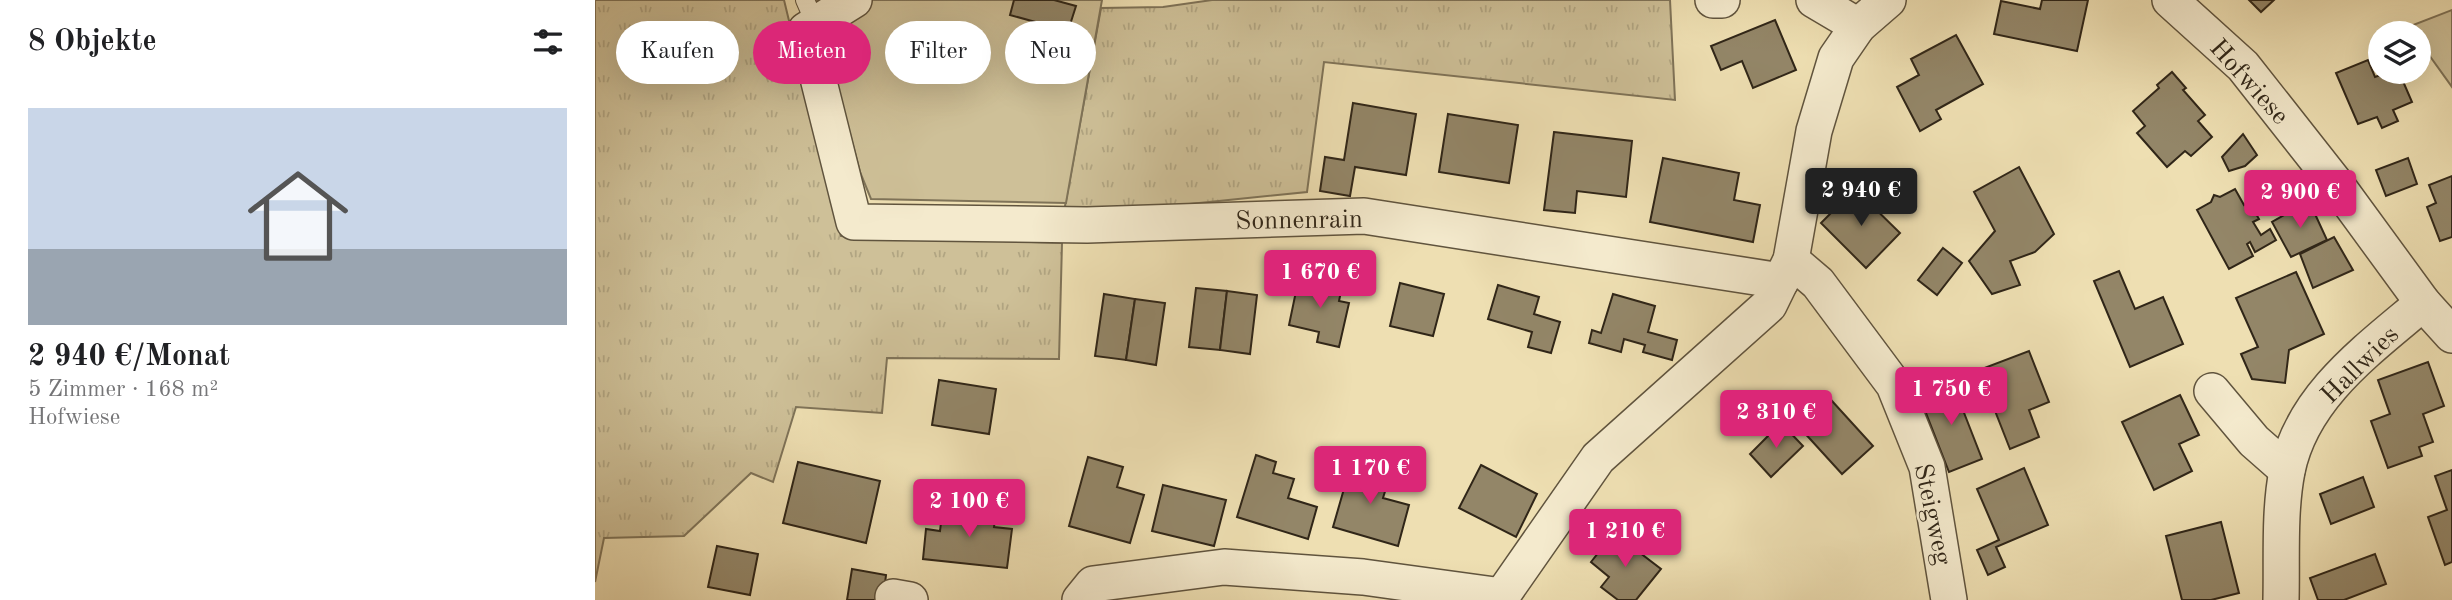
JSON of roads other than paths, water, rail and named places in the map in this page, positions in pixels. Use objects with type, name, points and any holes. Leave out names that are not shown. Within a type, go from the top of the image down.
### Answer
[{"type":"street","points":[[811,12],[854,0]]},
{"type":"street","points":[[1713,0],[1722,0]]},
{"type":"street","points":[[1814,0],[1859,26]]},
{"type":"street","points":[[1080,600],[1093,584],[1224,567],[1363,577],[1501,598],[1598,458],[1769,305],[1786,270],[1814,131],[1836,58],[1859,26],[1888,0]]},
{"type":"street","name":"Hofwiese","points":[[2170,0],[2243,66],[2336,184],[2423,303],[2452,335]]},
{"type":"street","name":"Sonnenrain","points":[[811,12],[806,30],[854,222],[1087,225],[1364,216],[1786,270]]},
{"type":"street","name":"Steigweg","points":[[1786,270],[1818,282],[1894,385],[1927,467],[1949,600]]},
{"type":"street","name":"Hallwies","points":[[2281,600],[2287,470],[2304,421],[2346,369],[2423,303]]},
{"type":"street","points":[[2212,391],[2254,442],[2287,470]]}]
